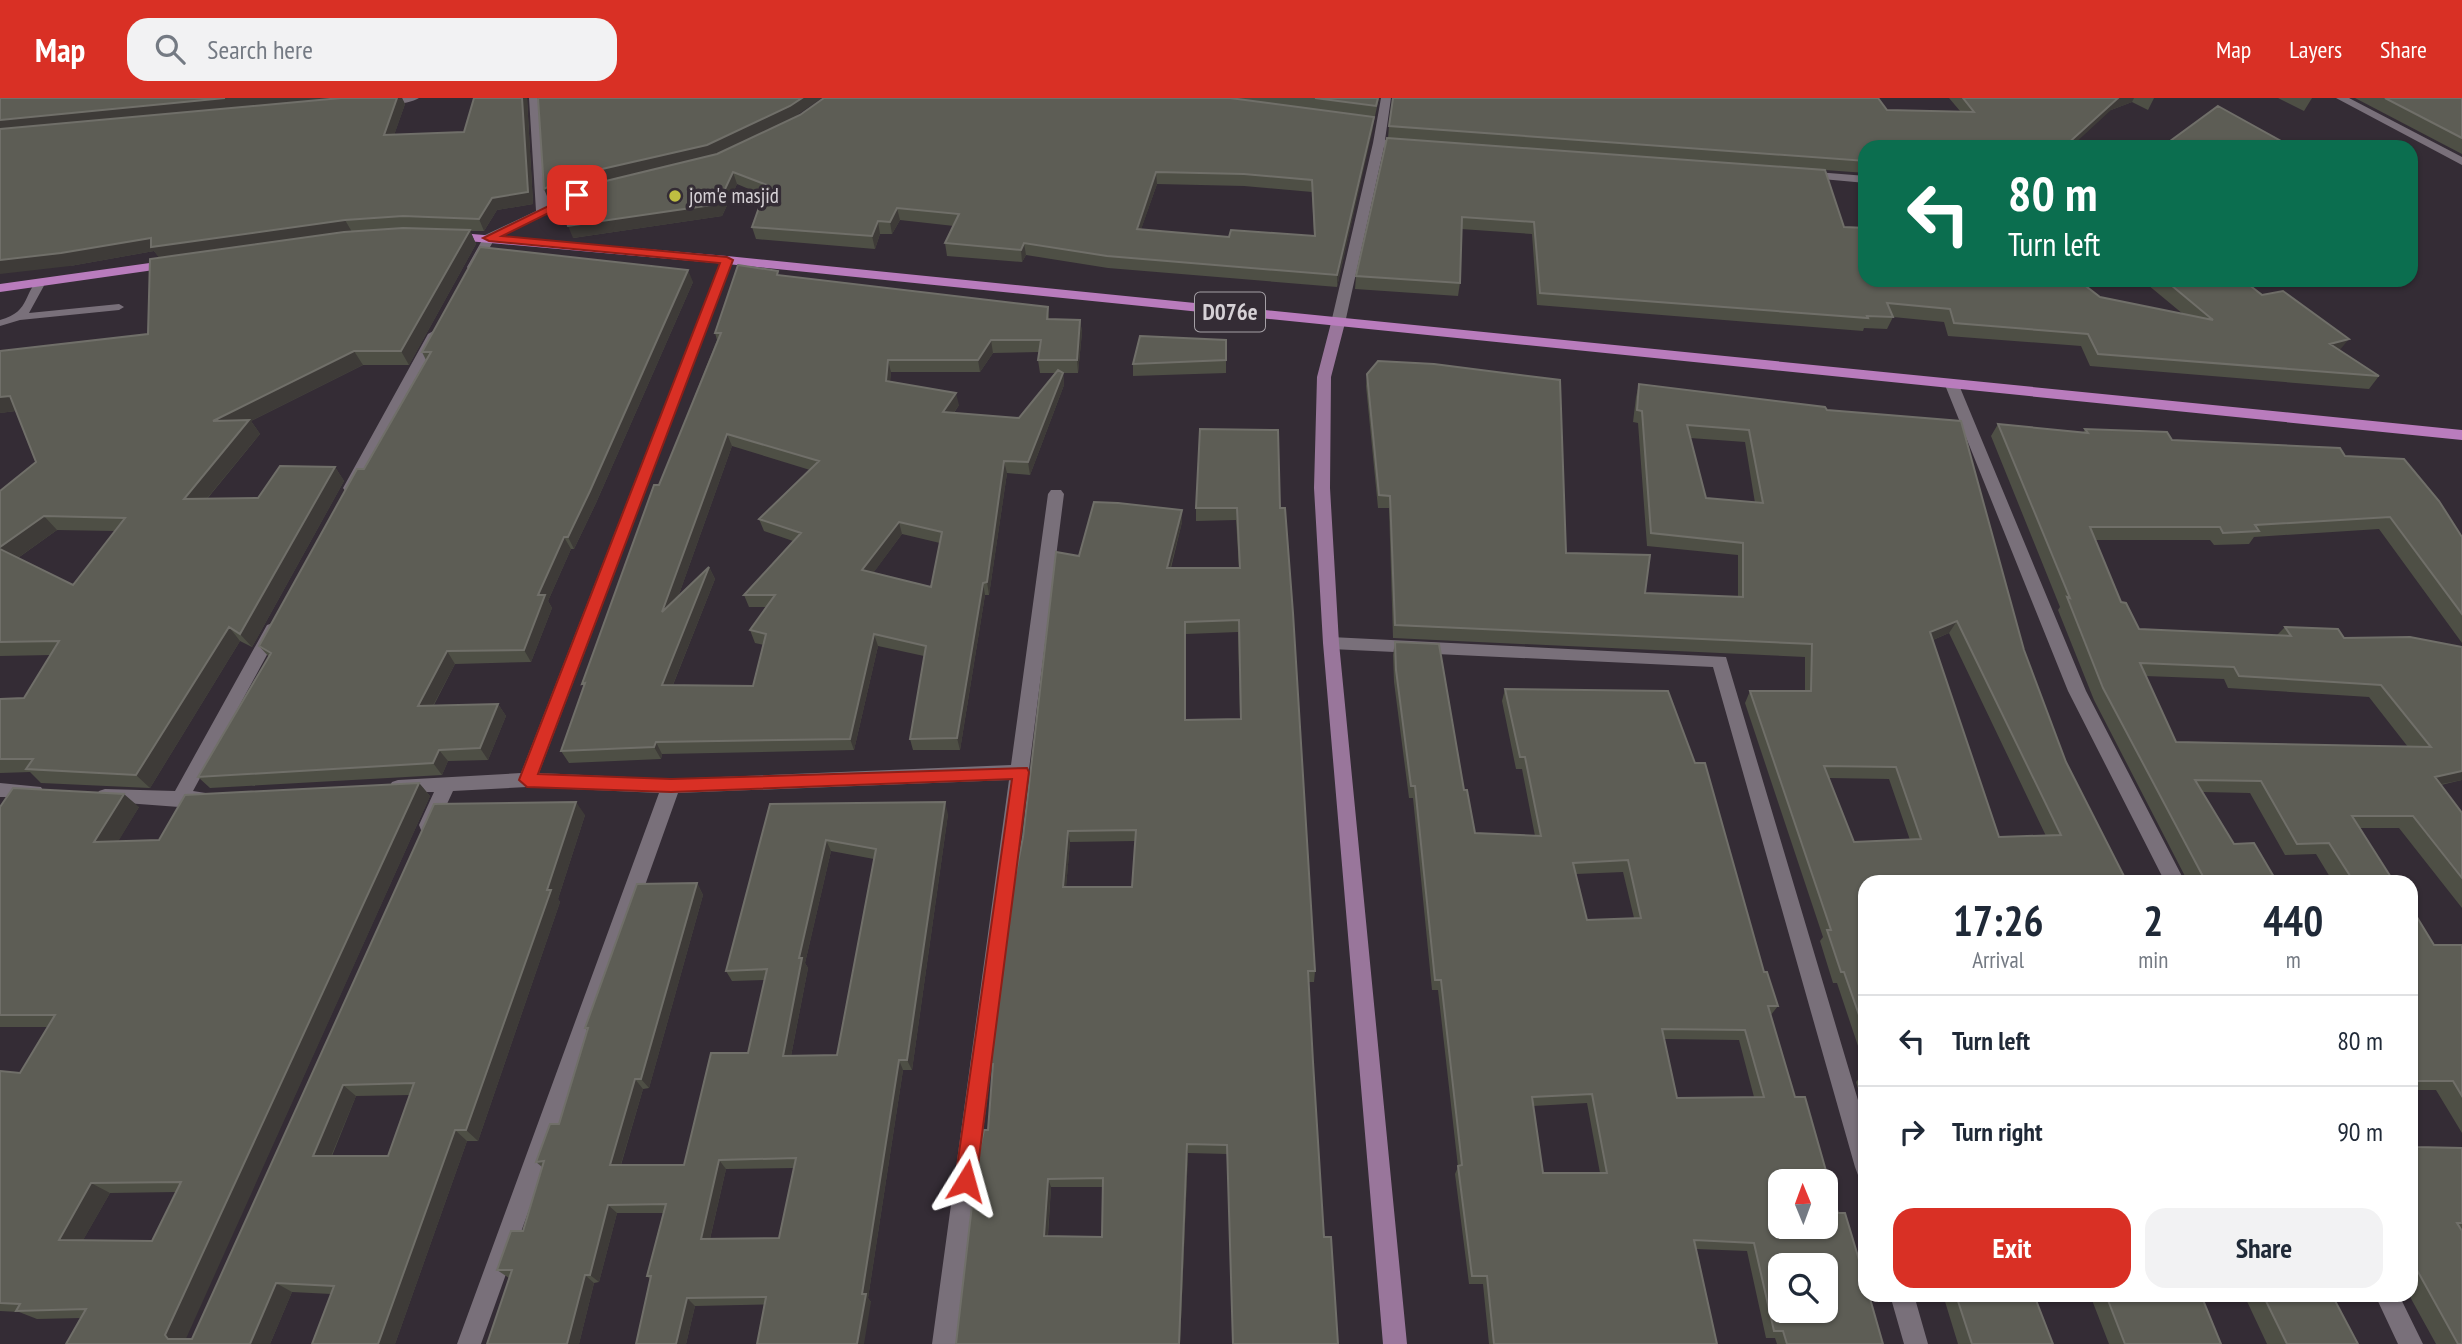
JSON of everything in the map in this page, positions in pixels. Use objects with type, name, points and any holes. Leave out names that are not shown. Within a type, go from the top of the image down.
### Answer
[{"type":"main road","name":"D076e","points":[[436,236],[489,238],[727,260],[2462,435]]},
{"type":"main road","points":[[0,288],[189,262]]},
{"type":"main road","points":[[1338,323],[1324,377],[1321,488],[1331,643],[1395,1344]]},
{"type":"street","points":[[372,102],[414,98]]},
{"type":"street","points":[[534,98],[541,212]]},
{"type":"street","points":[[1338,323],[1379,143],[1375,124],[1385,98]]},
{"type":"street","points":[[2341,98],[2462,162]]},
{"type":"street","points":[[1379,143],[1420,146]]},
{"type":"street","points":[[1796,175],[1858,179]]},
{"type":"street","points":[[469,274],[489,238],[577,195],[597,190]]},
{"type":"street","points":[[527,780],[727,260]]},
{"type":"street","points":[[340,507],[442,323]]},
{"type":"street","points":[[1952,385],[2077,691],[2171,875]]},
{"type":"street","points":[[944,1344],[1056,494]]},
{"type":"street","points":[[178,800],[280,617]]},
{"type":"street","points":[[1331,643],[1720,662],[1858,1139]]},
{"type":"street","points":[[380,788],[527,780],[671,786],[1021,772]]},
{"type":"street","points":[[419,843],[447,784]]},
{"type":"street","points":[[469,1344],[671,786]]},
{"type":"street","points":[[0,790],[55,793]]},
{"type":"street","points":[[82,795],[178,800],[219,798]]},
{"type":"street","points":[[1904,1302],[1916,1344]]},
{"type":"street","points":[[2390,1302],[2411,1344]]},
{"type":"lane","points":[[21,317],[41,282]]},
{"type":"lane","points":[[0,323],[21,317],[119,307]]},
{"type":"building","points":[[0,98],[225,98],[0,120]]},
{"type":"building","points":[[341,98],[397,98],[384,135],[464,132],[474,98],[522,98],[528,192],[492,198],[479,219],[403,216],[345,220],[151,247],[151,238],[0,260],[0,129]]},
{"type":"building","points":[[538,98],[802,98],[707,145],[567,177],[544,189]]},
{"type":"building","points":[[824,98],[1230,98],[1374,117],[1337,275],[1107,256],[1024,243],[1021,250],[945,243],[959,214],[897,208],[890,222],[878,221],[872,236],[752,227],[767,185],[733,172],[718,204],[568,226],[559,197],[577,188],[717,154],[800,115]],"holes":[[[1156,172],[1244,174],[1312,180],[1315,236],[1231,230],[1229,237],[1137,229]]]},
{"type":"building","points":[[1315,98],[1378,98],[1376,106]]},
{"type":"building","points":[[1393,98],[1878,98],[1887,110],[1974,112],[1963,98],[2118,98],[2072,140],[1858,140],[1858,160],[1389,126]]},
{"type":"building","points":[[2385,98],[2462,98],[2462,138]]},
{"type":"building","points":[[2218,106],[2279,140],[2172,140]]},
{"type":"building","points":[[1387,138],[1825,170],[1844,227],[1858,228],[1858,287],[2087,287],[2100,297],[2213,320],[2173,287],[2252,287],[2262,295],[2283,291],[2349,339],[2330,344],[2379,376],[2098,354],[2088,334],[1954,323],[1950,309],[1887,303],[1893,317],[1867,316],[1868,318],[1540,293],[1534,222],[1462,217],[1460,283],[1356,276]]},
{"type":"building","points":[[403,228],[470,230],[401,351],[354,351],[213,421],[249,420],[184,499],[258,498],[280,466],[335,467],[240,634],[229,627],[136,775],[26,769],[33,759],[0,759],[0,699],[24,698],[59,641],[0,642],[0,549],[73,585],[125,518],[44,516],[0,547],[0,491],[36,462],[10,396],[0,397],[0,351],[148,334],[150,259],[344,232]]},
{"type":"building","points":[[480,247],[688,270],[590,491],[568,537],[564,537],[538,595],[545,595],[524,650],[447,651],[418,706],[498,704],[480,748],[439,750],[433,763],[198,777],[271,653],[259,646],[357,469],[364,469],[431,352],[422,352]]},
{"type":"building","points":[[738,265],[778,271],[777,275],[1048,307],[1047,319],[1080,320],[1077,360],[1038,360],[1041,340],[991,340],[978,360],[888,360],[886,381],[956,393],[943,412],[1019,418],[1058,370],[1063,373],[1028,462],[1004,461],[987,582],[983,583],[957,738],[910,739],[926,646],[874,634],[850,739],[656,742],[654,747],[561,751],[585,683],[582,684],[654,485],[659,485],[721,333],[715,333]],"holes":[[[727,434],[819,461],[759,519],[801,533],[744,595],[775,595],[750,630],[766,634],[753,686],[662,685],[709,567],[662,612]],[[899,522],[942,532],[931,587],[862,570]]]},
{"type":"building","points":[[1140,336],[1226,340],[1226,360],[1133,364]]},
{"type":"building","points":[[1378,361],[1434,364],[1560,380],[1566,553],[1650,555],[1645,593],[1743,597],[1743,543],[1651,533],[1642,411],[1637,410],[1639,384],[1825,407],[1827,410],[1961,421],[2024,650],[2066,762],[2123,875],[1858,875],[1858,1012],[1844,972],[1841,972],[1827,930],[1831,930],[1750,691],[1811,691],[1812,644],[1395,625],[1390,496],[1379,495],[1367,374]],"holes":[[[1687,425],[1749,430],[1763,503],[1706,498]],[[1957,621],[2061,835],[1999,837],[1930,632]],[[1824,766],[1896,767],[1921,839],[1854,842]]]},
{"type":"building","points":[[1998,424],[2088,433],[2085,429],[2167,432],[2172,440],[2340,448],[2345,456],[2404,459],[2439,501],[2462,537],[2462,614],[2390,517],[2255,525],[2259,531],[2223,533],[2220,527],[2090,527],[2121,602],[2126,603],[2139,629],[2291,636],[2285,627],[2338,629],[2344,638],[2410,637],[2462,647],[2462,771],[2435,777],[2462,813],[2462,878],[2413,816],[2352,816],[2390,875],[2350,875],[2329,843],[2297,844],[2261,781],[2195,780],[2234,844],[2254,843],[2273,875],[2202,875],[2103,688],[2067,597],[2070,598]],"holes":[[[2140,663],[2234,667],[2239,676],[2381,685],[2431,747],[2176,742]]]},
{"type":"building","points":[[1200,429],[1278,430],[1280,508],[1285,508],[1293,613],[1315,971],[1308,971],[1324,1237],[1331,1237],[1338,1344],[1233,1344],[1227,1145],[1187,1144],[1179,1344],[956,1344],[977,1162],[984,1130],[988,1130],[993,1064],[990,1064],[1013,888],[1023,837],[1056,552],[1079,556],[1094,502],[1118,503],[1182,510],[1167,568],[1240,568],[1237,508],[1196,508]],"holes":[[[1239,620],[1241,719],[1185,720],[1185,622]],[[1136,830],[1132,887],[1063,887],[1068,831]],[[1103,1178],[1102,1237],[1044,1236],[1048,1179]]]},
{"type":"building","points":[[1395,642],[1439,644],[1464,790],[1467,790],[1475,833],[1541,836],[1525,757],[1520,757],[1505,689],[1668,691],[1695,763],[1705,763],[1764,972],[1767,972],[1778,1006],[1768,1006],[1795,1097],[1805,1097],[1825,1169],[1768,1169],[1768,1239],[1838,1239],[1838,1213],[1845,1213],[1858,1256],[1858,1302],[1871,1302],[1883,1344],[1787,1344],[1783,1331],[1774,1331],[1772,1323],[1838,1323],[1838,1253],[1768,1253],[1768,1305],[1754,1243],[1694,1240],[1717,1344],[1494,1344],[1487,1276],[1472,1276],[1458,1166],[1462,1165],[1441,980],[1435,980],[1415,786],[1411,786]],"holes":[[[1628,860],[1641,918],[1587,920],[1573,863]],[[1662,1029],[1745,1030],[1764,1097],[1677,1098]],[[1592,1094],[1607,1173],[1543,1173],[1532,1097]]]},
{"type":"building","points":[[419,783],[165,1335],[168,1339],[192,1339],[434,804],[576,802],[547,890],[551,890],[466,1130],[455,1130],[378,1344],[312,1344],[334,1286],[276,1283],[250,1344],[66,1344],[86,1309],[16,1311],[20,1304],[0,1303],[0,1071],[20,1073],[55,1015],[0,1015],[0,807],[13,788],[124,794],[94,842],[159,840],[185,795]],"holes":[[[414,1083],[388,1156],[313,1156],[343,1085]],[[181,1182],[152,1241],[59,1240],[91,1183]]]},
{"type":"building","points":[[945,802],[907,1060],[899,1060],[862,1294],[866,1294],[857,1344],[757,1344],[766,1297],[687,1298],[676,1344],[636,1344],[651,1276],[647,1276],[666,1204],[608,1205],[590,1275],[585,1275],[567,1344],[487,1344],[512,1270],[497,1270],[511,1231],[523,1231],[544,1161],[536,1162],[550,1124],[559,1124],[588,1028],[585,1028],[637,884],[697,883],[641,1079],[635,1079],[610,1165],[684,1165],[711,1053],[748,1053],[767,969],[726,971],[770,804]],"holes":[[[826,840],[876,849],[837,1055],[783,1056],[802,958],[799,958]],[[796,1158],[779,1238],[701,1239],[719,1160]]]},
{"type":"building","points":[[2418,919],[2434,945],[2462,945],[2462,1096],[2453,1081],[2418,1081]]},
{"type":"building","points":[[2418,1147],[2462,1148],[2462,1223],[2457,1223],[2462,1231],[2462,1344],[2458,1344],[2418,1272]]},
{"type":"building","points":[[1958,1302],[2037,1302],[2053,1344],[1972,1344]]},
{"type":"building","points":[[2109,1302],[2204,1302],[2221,1344],[2125,1344]]},
{"type":"building","points":[[2266,1302],[2336,1302],[2358,1344],[2287,1344]]},
{"type":"place","name":"jom'e masjid","points":[[675,196]]},
{"type":"route","points":[[577,195],[489,238],[727,260],[527,780],[671,786],[1021,772],[966,1181]]}]
